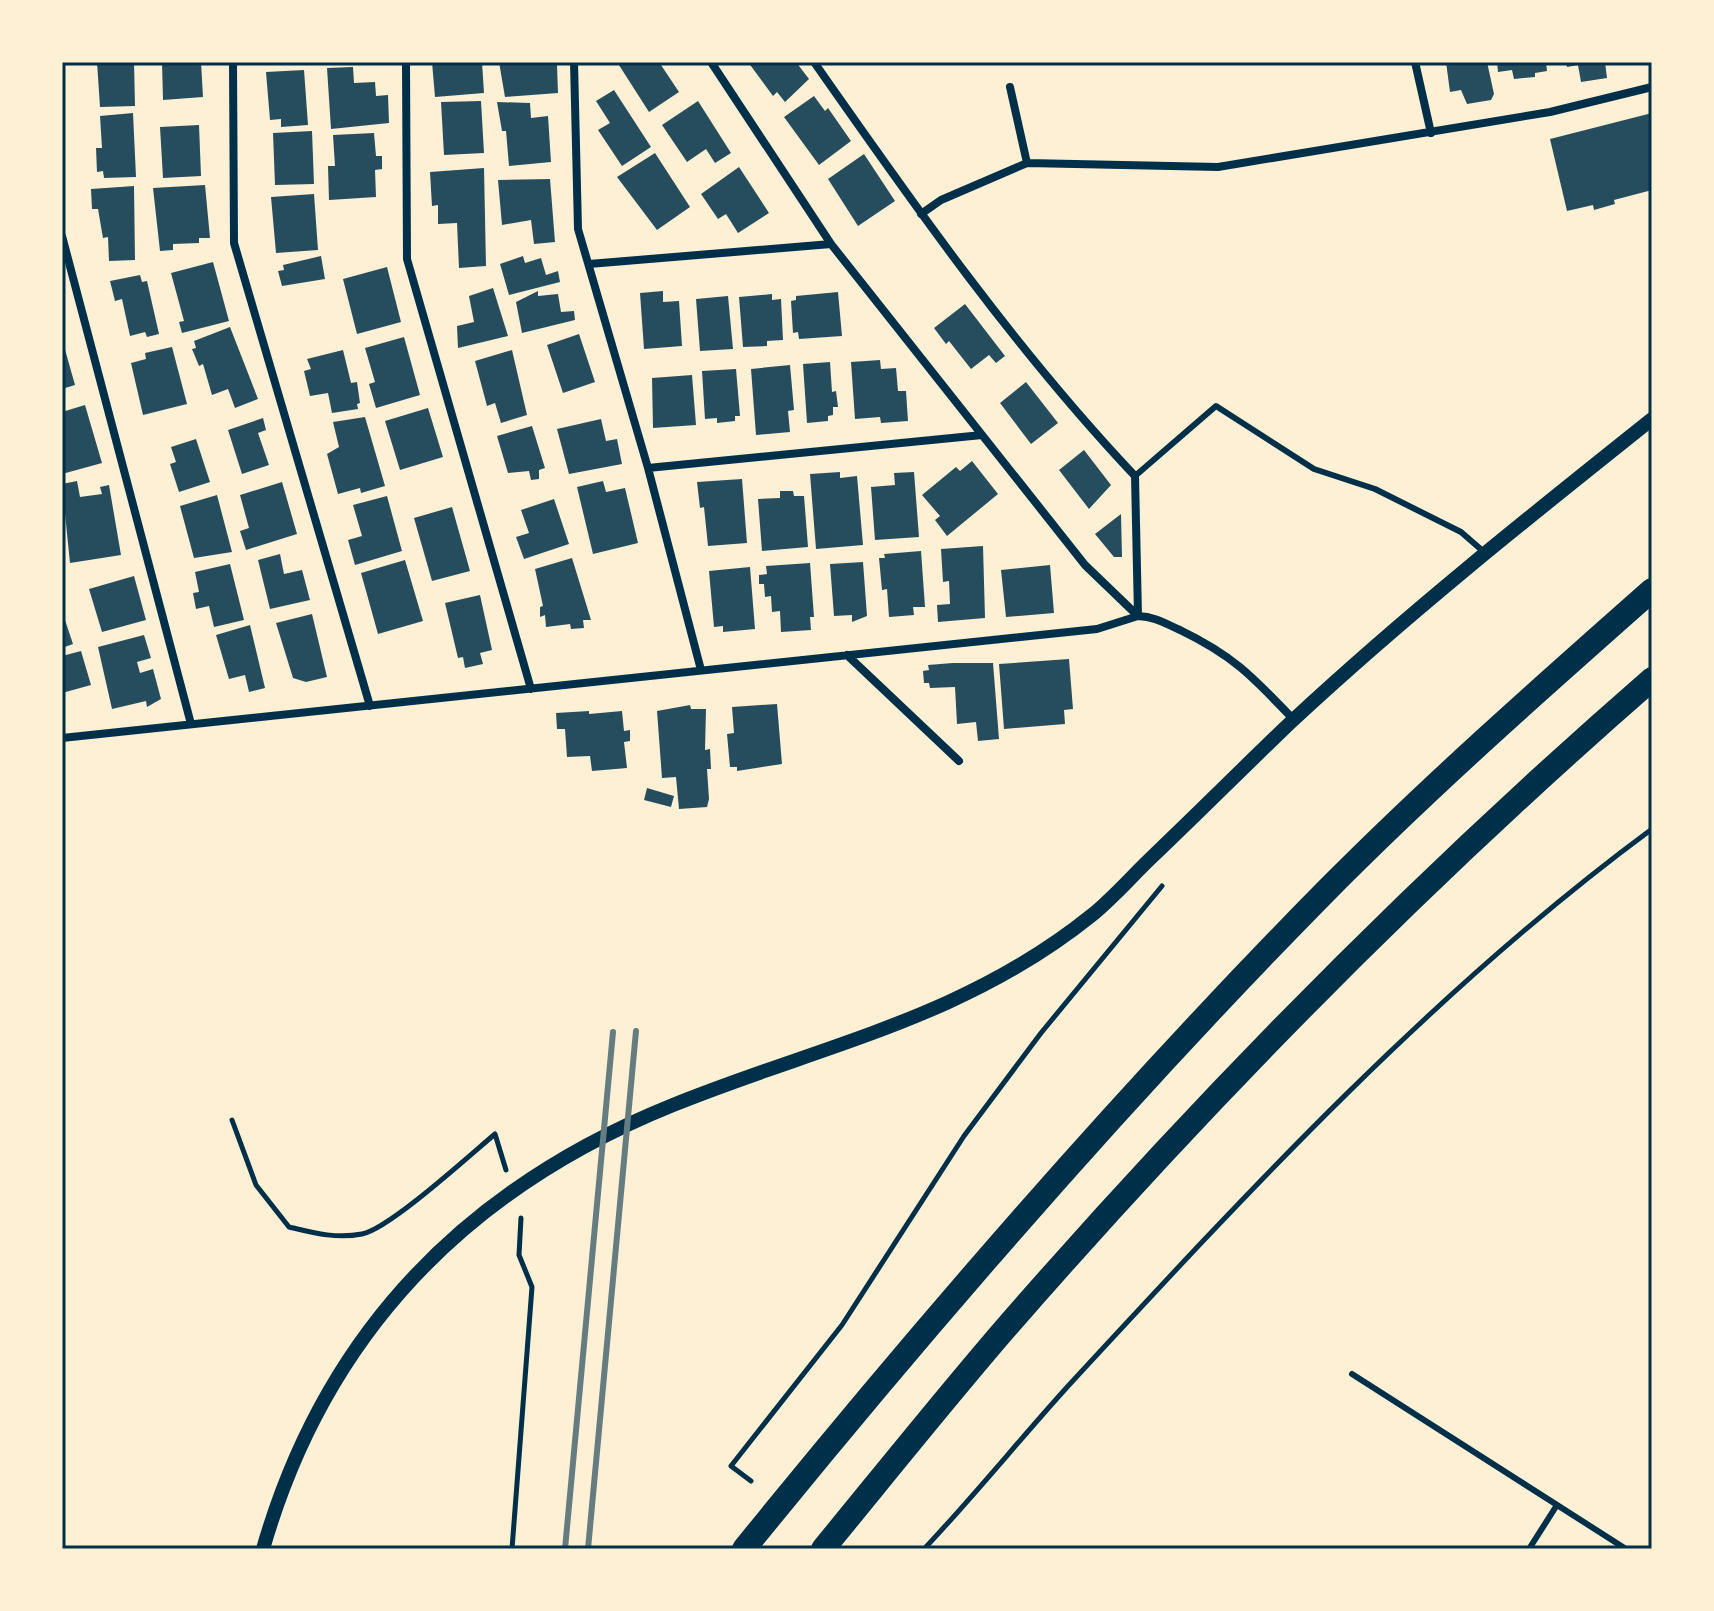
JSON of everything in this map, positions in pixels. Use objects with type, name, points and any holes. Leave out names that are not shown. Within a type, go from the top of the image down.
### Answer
[{"type":"highway","points":[[744,1549],[903,1352],[1121,1109],[1326,891],[1532,696],[1652,590]]},
{"type":"highway","points":[[823,1549],[1005,1330],[1242,1071],[1422,889],[1652,679]]},
{"type":"street","points":[[233,62],[234,243],[370,706]]},
{"type":"street","points":[[406,62],[407,259],[531,689]]},
{"type":"street","points":[[574,62],[578,229],[648,468],[701,670]]},
{"type":"street","points":[[711,62],[831,244],[1085,565],[1138,616]]},
{"type":"street","points":[[814,62],[921,214],[1074,412],[1135,476],[1138,616]]},
{"type":"street","points":[[1415,62],[1431,133]]},
{"type":"street","points":[[1010,87],[1027,163]]},
{"type":"street","points":[[921,214],[941,200],[1027,163],[1218,167],[1550,112],[1652,87]]},
{"type":"street","points":[[62,236],[191,724]]},
{"type":"street","points":[[589,264],[831,244]]},
{"type":"street","points":[[263,1549],[278,1498],[302,1440],[335,1382],[398,1293],[464,1227],[552,1162],[594,1139],[676,1104],[939,1009],[991,983],[1093,914],[1294,720],[1484,552],[1652,419]]},
{"type":"street","points":[[648,468],[982,435]]},
{"type":"street","points":[[62,738],[1097,629],[1138,616],[1156,617],[1215,646],[1243,668],[1294,720]]},
{"type":"street","points":[[847,655],[959,761]]},
{"type":"lane","points":[[1135,476],[1216,406],[1314,469],[1375,489],[1461,532],[1484,552]]},
{"type":"lane","points":[[1352,1374],[1626,1549]]},
{"type":"lane","points":[[1529,1549],[1557,1505]]},
{"type":"path","points":[[924,1549],[1068,1387],[1350,1088],[1577,885],[1652,829]]},
{"type":"path","points":[[751,1481],[731,1466],[842,1325],[964,1136],[1041,1033],[1180,865],[1166,844]]},
{"type":"building","points":[[97,62],[134,62],[135,106],[100,107]]},
{"type":"building","points":[[162,62],[201,62],[203,97],[163,100]]},
{"type":"building","points":[[432,62],[482,62],[484,93],[435,97]]},
{"type":"building","points":[[499,62],[557,65],[558,93],[505,97]]},
{"type":"building","points":[[617,62],[659,62],[679,92],[649,112]]},
{"type":"building","points":[[748,62],[796,62],[809,79],[785,102],[777,92],[773,96]]},
{"type":"building","points":[[1446,62],[1487,62],[1494,94],[1491,100],[1467,104],[1461,90],[1450,92]]},
{"type":"building","points":[[1497,62],[1546,62],[1547,71],[1535,73],[1535,77],[1514,79],[1512,70],[1498,72]]},
{"type":"building","points":[[1566,62],[1605,62],[1607,78],[1581,82],[1578,65],[1567,67]]},
{"type":"building","points":[[353,67],[354,83],[375,82],[376,96],[388,95],[389,123],[331,129],[327,68]]},
{"type":"building","points":[[304,70],[308,125],[281,127],[281,119],[270,120],[266,72]]},
{"type":"building","points":[[614,90],[651,147],[622,166],[598,130],[610,123],[596,101]]},
{"type":"building","points":[[814,96],[825,111],[828,108],[851,141],[819,165],[784,117]]},
{"type":"building","points":[[481,101],[484,153],[444,155],[441,102]]},
{"type":"building","points":[[698,101],[731,153],[715,163],[706,149],[687,162],[662,125]]},
{"type":"building","points":[[497,102],[530,103],[531,118],[548,116],[551,162],[509,166],[506,131],[502,131]]},
{"type":"building","points":[[133,113],[136,177],[104,178],[103,171],[97,172],[96,148],[102,148],[100,116]]},
{"type":"building","points":[[1652,113],[1652,190],[1614,200],[1615,204],[1594,210],[1593,205],[1567,211],[1550,139]]},
{"type":"building","points":[[199,125],[201,176],[163,178],[160,127]]},
{"type":"building","points":[[312,131],[314,184],[275,185],[273,133]]},
{"type":"building","points":[[374,133],[376,156],[382,156],[382,169],[375,170],[376,197],[329,200],[328,166],[335,166],[333,135]]},
{"type":"building","points":[[655,153],[690,207],[657,230],[617,177]]},
{"type":"building","points":[[864,154],[895,201],[858,226],[828,179]]},
{"type":"building","points":[[739,167],[769,213],[738,233],[726,214],[718,219],[701,194]]},
{"type":"building","points":[[484,168],[486,266],[459,268],[457,223],[438,224],[438,205],[432,206],[430,172]]},
{"type":"building","points":[[550,179],[555,242],[534,244],[531,220],[502,225],[498,180]]},
{"type":"building","points":[[205,185],[210,238],[199,238],[199,243],[173,244],[173,250],[160,251],[153,188]]},
{"type":"building","points":[[134,186],[135,260],[109,261],[108,237],[103,238],[98,209],[92,209],[91,189]]},
{"type":"building","points":[[314,194],[318,250],[276,253],[271,197]]},
{"type":"building","points":[[321,256],[325,279],[282,286],[278,271],[284,270],[283,265]]},
{"type":"building","points":[[523,256],[525,263],[541,258],[546,275],[558,271],[560,282],[509,295],[500,264]]},
{"type":"building","points":[[213,262],[229,321],[182,333],[179,322],[184,321],[171,273]]},
{"type":"building","points":[[387,267],[401,322],[357,334],[343,279]]},
{"type":"building","points":[[140,275],[142,282],[147,281],[159,334],[147,337],[145,332],[130,336],[122,299],[115,301],[110,281]]},
{"type":"building","points":[[493,288],[508,336],[458,348],[457,326],[474,322],[469,296]]},
{"type":"building","points":[[538,291],[538,296],[558,294],[561,312],[574,311],[575,320],[522,333],[516,302]]},
{"type":"building","points":[[663,291],[663,302],[679,301],[682,346],[644,349],[640,293]]},
{"type":"building","points":[[838,292],[842,336],[799,339],[798,332],[793,333],[791,301],[796,300],[796,296]]},
{"type":"building","points":[[772,294],[772,300],[781,299],[783,340],[767,341],[767,346],[743,347],[739,297]]},
{"type":"building","points":[[728,296],[733,349],[700,351],[696,299]]},
{"type":"building","points":[[965,304],[1005,356],[996,363],[989,355],[971,369],[949,341],[946,344],[934,328]]},
{"type":"building","points":[[230,327],[258,399],[235,408],[228,389],[212,395],[203,364],[199,366],[192,349],[196,348],[194,341]]},
{"type":"building","points":[[579,334],[595,382],[563,393],[547,345]]},
{"type":"building","points":[[404,337],[420,395],[376,408],[369,384],[375,382],[365,348]]},
{"type":"building","points":[[62,339],[75,385],[62,389]]},
{"type":"building","points":[[172,347],[187,404],[143,415],[131,363],[146,359],[145,353]]},
{"type":"building","points":[[343,350],[351,383],[357,382],[360,403],[357,404],[358,409],[332,413],[328,393],[310,396],[304,371],[311,369],[307,359]]},
{"type":"building","points":[[512,350],[527,415],[501,423],[495,403],[487,406],[475,361]]},
{"type":"building","points":[[880,360],[881,369],[896,368],[898,391],[906,391],[908,421],[881,423],[880,417],[855,419],[851,362]]},
{"type":"building","points":[[830,362],[832,392],[836,391],[838,407],[833,407],[833,415],[828,416],[828,421],[807,423],[803,364]]},
{"type":"building","points":[[790,365],[794,410],[788,411],[790,432],[756,435],[751,369]]},
{"type":"building","points":[[736,369],[740,416],[735,416],[735,421],[717,423],[717,418],[705,419],[702,371]]},
{"type":"building","points":[[692,375],[696,425],[653,428],[652,378]]},
{"type":"building","points":[[1026,382],[1058,423],[1031,444],[1000,403]]},
{"type":"building","points":[[85,405],[102,463],[62,474],[62,412]]},
{"type":"building","points":[[428,408],[443,457],[400,470],[385,421]]},
{"type":"building","points":[[365,417],[385,486],[361,493],[360,488],[338,494],[327,454],[339,447],[333,422]]},
{"type":"building","points":[[263,418],[266,430],[258,433],[269,465],[242,474],[228,430]]},
{"type":"building","points":[[601,419],[606,441],[617,439],[622,464],[569,474],[557,429]]},
{"type":"building","points":[[532,426],[545,468],[539,470],[539,479],[531,480],[529,471],[508,473],[497,436]]},
{"type":"building","points":[[196,439],[210,482],[179,492],[170,464],[176,462],[171,447]]},
{"type":"building","points":[[1084,450],[1111,485],[1089,509],[1059,470]]},
{"type":"building","points":[[972,461],[998,494],[947,536],[935,520],[940,516],[922,495],[956,467],[960,471]]},
{"type":"building","points":[[840,472],[840,478],[857,476],[863,545],[816,549],[810,474]]},
{"type":"building","points":[[914,472],[919,537],[875,540],[871,487],[895,485],[894,473]]},
{"type":"building","points":[[742,479],[747,543],[708,546],[704,507],[700,508],[697,482]]},
{"type":"building","points":[[77,481],[80,497],[102,494],[100,487],[109,485],[121,555],[70,563],[62,484]]},
{"type":"building","points":[[603,481],[606,492],[625,488],[638,543],[593,554],[577,487]]},
{"type":"building","points":[[282,482],[297,534],[246,550],[240,531],[249,528],[240,495]]},
{"type":"building","points":[[780,491],[793,491],[794,496],[804,496],[808,547],[762,551],[758,499],[780,498]]},
{"type":"building","points":[[217,495],[232,552],[194,558],[180,506]]},
{"type":"building","points":[[387,496],[402,551],[355,565],[348,540],[362,536],[353,505]]},
{"type":"building","points":[[554,499],[569,544],[524,559],[516,537],[529,533],[521,510]]},
{"type":"building","points":[[452,507],[470,571],[432,581],[414,518]]},
{"type":"building","points":[[1121,514],[1122,557],[1114,557],[1095,534]]},
{"type":"building","points":[[983,546],[985,618],[938,622],[937,605],[950,604],[949,581],[943,582],[941,549]]},
{"type":"building","points":[[921,551],[925,607],[913,607],[914,615],[889,617],[887,589],[882,590],[879,558],[885,558],[884,554]]},
{"type":"building","points":[[280,554],[284,574],[302,570],[310,600],[270,609],[258,560]]},
{"type":"building","points":[[572,558],[591,620],[583,620],[584,628],[571,629],[570,624],[546,627],[545,615],[540,617],[540,607],[543,606],[535,569]]},
{"type":"building","points":[[405,560],[423,621],[378,634],[361,573]]},
{"type":"building","points":[[863,562],[867,616],[852,622],[852,615],[834,616],[830,564]]},
{"type":"building","points":[[810,563],[814,617],[810,617],[811,630],[781,632],[780,611],[772,612],[771,596],[765,597],[764,584],[759,584],[759,575],[767,574],[766,566]]},
{"type":"building","points":[[230,564],[244,620],[214,627],[209,606],[196,609],[193,593],[199,592],[195,572]]},
{"type":"building","points":[[1050,565],[1054,613],[1006,617],[1001,570]]},
{"type":"building","points":[[750,567],[755,629],[723,632],[723,626],[714,627],[709,571]]},
{"type":"building","points":[[134,576],[146,620],[102,632],[89,589]]},
{"type":"building","points":[[480,595],[492,650],[480,653],[483,664],[465,668],[463,657],[458,658],[445,603]]},
{"type":"building","points":[[62,611],[73,644],[62,648]]},
{"type":"building","points":[[312,614],[327,677],[306,682],[293,678],[276,623]]},
{"type":"building","points":[[250,625],[265,688],[249,692],[245,675],[229,679],[216,635]]},
{"type":"building","points":[[144,635],[151,658],[137,662],[140,673],[153,669],[161,699],[147,707],[146,701],[112,709],[98,647]]},
{"type":"building","points":[[81,651],[91,685],[62,693],[62,656]]},
{"type":"building","points":[[1069,659],[1073,709],[1064,710],[1065,724],[1004,729],[999,664]]},
{"type":"building","points":[[993,663],[999,739],[978,741],[976,722],[957,724],[955,687],[930,688],[929,683],[924,683],[923,671],[929,670],[928,665]]},
{"type":"building","points":[[777,704],[782,764],[737,771],[737,767],[730,767],[727,734],[734,733],[732,707]]},
{"type":"building","points":[[690,705],[691,709],[706,709],[705,750],[710,749],[711,769],[707,769],[709,799],[707,807],[679,809],[676,777],[662,778],[657,711]]},
{"type":"building","points":[[589,711],[589,714],[622,711],[624,731],[630,730],[630,741],[624,742],[627,768],[592,771],[590,756],[567,757],[565,729],[557,729],[556,713]]},
{"type":"building","points":[[647,788],[674,796],[671,807],[644,800]]},
{"type":"railway","points":[[588,1549],[636,1031]]},
{"type":"railway","points":[[565,1549],[613,1032]]}]
